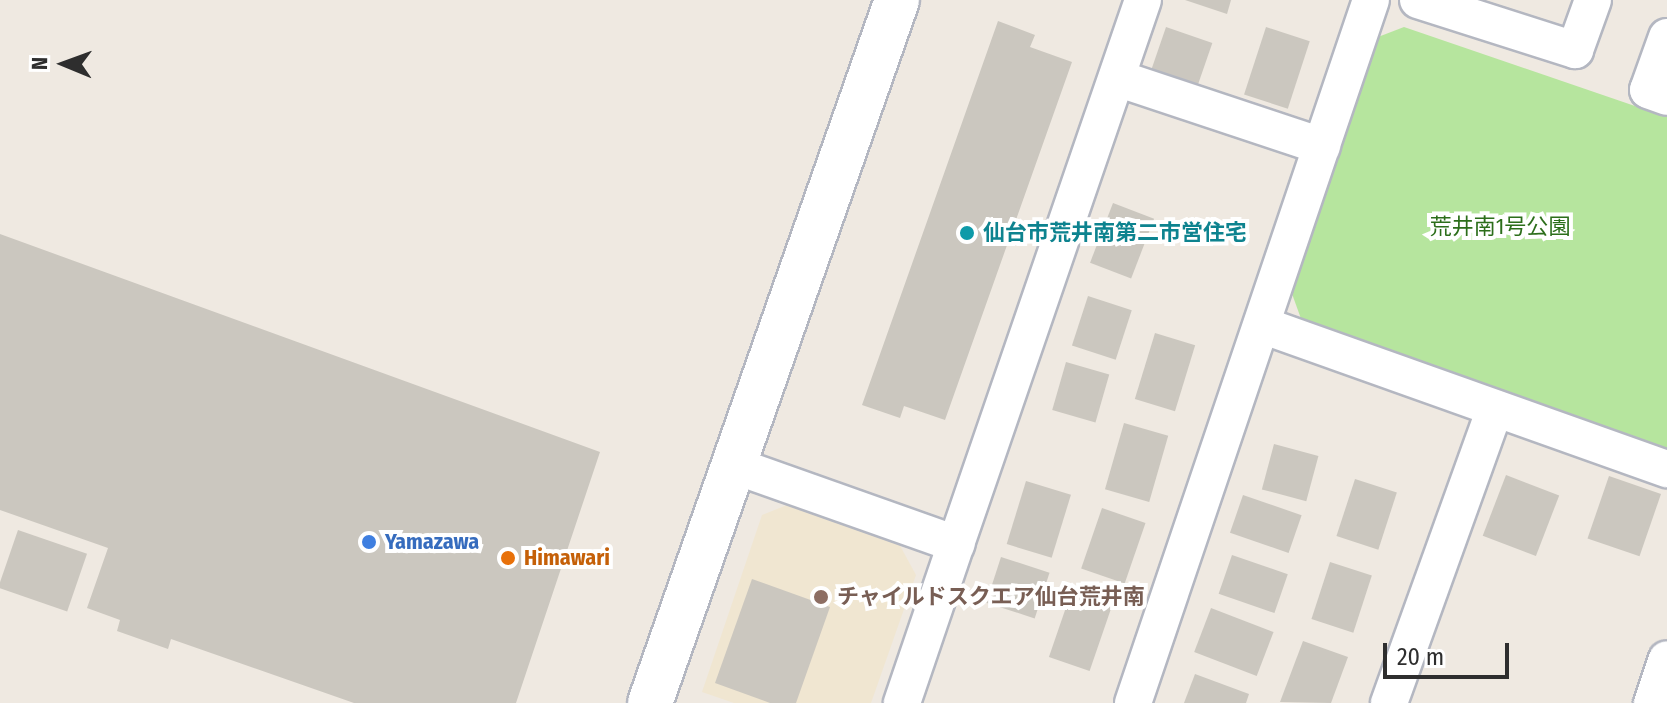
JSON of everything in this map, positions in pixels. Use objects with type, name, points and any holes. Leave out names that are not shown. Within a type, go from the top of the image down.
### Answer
[{"type":"street","points":[[650,703],[897,0]]},
{"type":"street","points":[[902,703],[1143,0]]},
{"type":"street","points":[[1133,703],[1371,0]]},
{"type":"street","points":[[1418,0],[1575,50],[1593,0]]},
{"type":"street","points":[[1667,37],[1648,90],[1667,97]]},
{"type":"street","points":[[1117,78],[1322,146]]},
{"type":"street","points":[[1262,325],[1667,469]]},
{"type":"street","points":[[1389,703],[1495,408]]},
{"type":"street","points":[[733,465],[956,544]]},
{"type":"street","points":[[1652,703],[1667,659]]},
{"type":"shaded area","name":"チャイルドスクエア仙台荒井南","points":[[787,505],[898,542],[916,575],[871,703],[734,703],[702,692],[762,515]]},
{"type":"green space","name":"荒井南1号公園","points":[[1404,27],[1667,117],[1667,451],[1304,327],[1291,291],[1378,37]]},
{"type":"building","points":[[1185,0],[1231,0],[1227,14]]},
{"type":"building","name":"仙台市荒井南第二市営住宅","points":[[998,21],[1035,35],[1030,47],[1072,62],[945,420],[904,406],[900,418],[862,405]]},
{"type":"building","points":[[1166,27],[1212,43],[1197,88],[1150,72]]},
{"type":"building","points":[[1266,27],[1310,41],[1288,109],[1244,95]]},
{"type":"building","points":[[1113,203],[1154,219],[1131,279],[1090,263]]},
{"type":"building","points":[[0,234],[600,452],[516,703],[354,703],[171,639],[168,649],[117,631],[120,620],[87,608],[108,548],[0,510]]},
{"type":"building","points":[[1088,296],[1132,310],[1116,360],[1072,345]]},
{"type":"building","points":[[1155,333],[1195,345],[1175,411],[1135,399]]},
{"type":"building","points":[[1066,362],[1109,374],[1095,422],[1052,410]]},
{"type":"building","points":[[1124,423],[1168,436],[1149,502],[1105,489]]},
{"type":"building","points":[[1274,444],[1318,456],[1306,501],[1262,489]]},
{"type":"building","points":[[1506,475],[1559,495],[1536,556],[1483,536]]},
{"type":"building","points":[[1609,476],[1661,494],[1640,556],[1588,538]]},
{"type":"building","points":[[1355,479],[1397,493],[1378,550],[1336,536]]},
{"type":"building","points":[[1026,481],[1071,495],[1052,558],[1007,544]]},
{"type":"building","points":[[1243,495],[1302,515],[1289,553],[1230,533]]},
{"type":"building","points":[[1102,508],[1145,523],[1125,583],[1081,569]]},
{"type":"building","points":[[18,530],[87,554],[67,611],[0,588]]},
{"type":"building","points":[[1232,555],[1288,574],[1274,613],[1219,594]]},
{"type":"building","points":[[1001,557],[1050,573],[1035,618],[986,603]]},
{"type":"building","points":[[1330,562],[1372,576],[1353,633],[1311,619]]},
{"type":"building","points":[[752,579],[830,607],[796,703],[770,703],[715,683]]},
{"type":"building","points":[[1073,587],[1114,601],[1090,671],[1049,657]]},
{"type":"building","points":[[1211,608],[1274,632],[1257,676],[1194,652]]},
{"type":"building","points":[[1303,641],[1348,657],[1331,703],[1280,702]]},
{"type":"building","points":[[1195,674],[1249,694],[1246,703],[1184,703]]},
{"type":"place","name":"仙台市荒井南第二市営住宅","points":[[967,233]]},
{"type":"place","name":"Yamazawa","points":[[369,542]]},
{"type":"place","name":"Himawari","points":[[508,558]]},
{"type":"place","name":"チャイルドスクエア仙台荒井南","points":[[821,597]]}]
